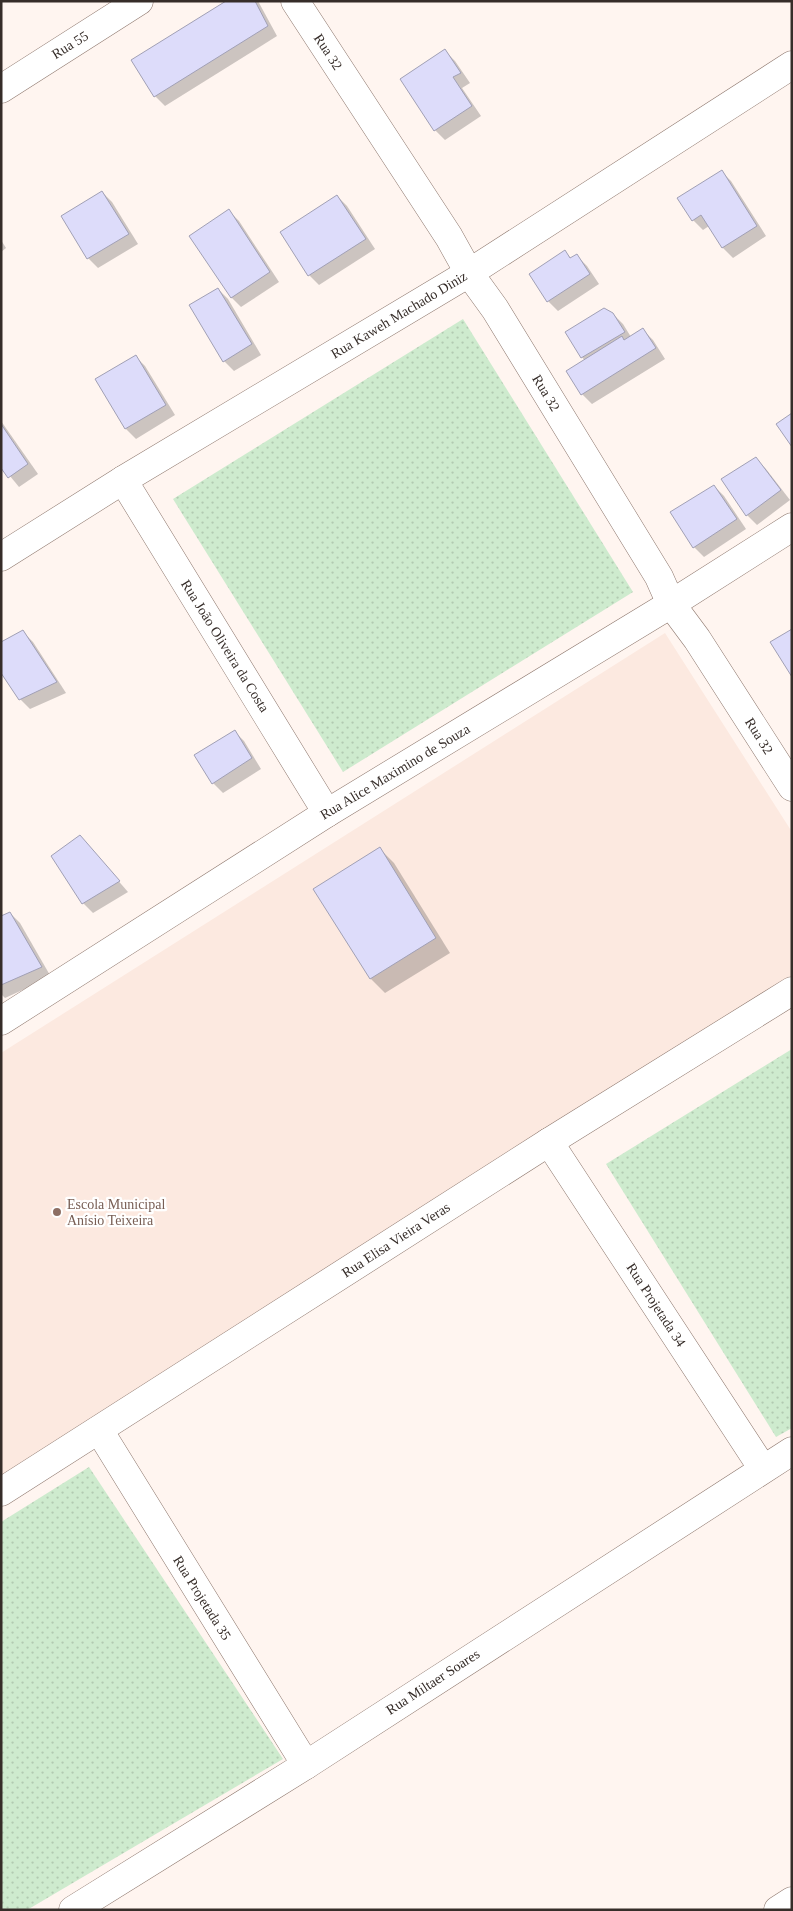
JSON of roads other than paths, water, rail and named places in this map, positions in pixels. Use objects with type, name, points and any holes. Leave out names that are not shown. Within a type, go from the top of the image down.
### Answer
[{"type":"street","name":"Rua 55","points":[[1,89],[140,1]]},
{"type":"street","name":"Rua 32","points":[[295,1],[449,236],[469,273],[495,309],[659,577],[671,604],[697,638],[792,787]]},
{"type":"street","name":"Rua Kaweh Machado Diniz","points":[[1,557],[123,480],[469,273],[792,65]]},
{"type":"street","name":"Rua João Oliveira da Costa","points":[[123,480],[327,813]]},
{"type":"street","name":"Rua Alice Maximino de Souza","points":[[1,1021],[327,813],[671,604],[792,527]]},
{"type":"street","name":"Rua Elisa Vieira Veras","points":[[1,1492],[549,1142],[792,991]]},
{"type":"street","name":"Rua Projetada 34","points":[[549,1142],[763,1469]]},
{"type":"street","name":"Rua Projetada 35","points":[[99,1430],[306,1765]]},
{"type":"street","name":"Rua Miltaer Soares","points":[[73,1910],[306,1765],[792,1451]]},
{"type":"street","points":[[778,1910],[792,1901]]},
{"type":"place","name":"Escola Municipal Anísio Teixeira","points":[[57,1212]]}]
